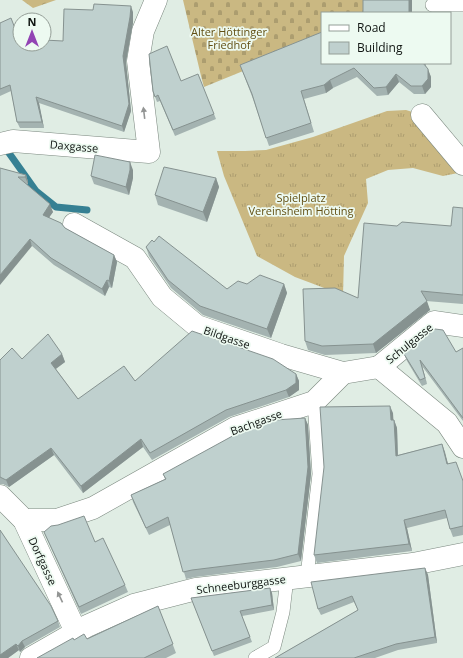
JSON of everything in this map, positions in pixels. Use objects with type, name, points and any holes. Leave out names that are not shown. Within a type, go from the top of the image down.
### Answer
[{"type":"street","name":"Daxgasse","points":[[7,142],[149,152],[138,61],[143,31],[156,0]]},
{"type":"street","points":[[422,115],[463,164]]},
{"type":"street","name":"Bildgasse","points":[[74,224],[135,258],[162,296],[197,326],[280,355],[343,373]]},
{"type":"street","name":"Schulgasse","points":[[379,367],[434,322],[463,326]]},
{"type":"street","points":[[343,373],[379,367],[447,423],[463,447]]},
{"type":"street","name":"Bachgasse","points":[[24,520],[57,520],[93,508],[235,428],[314,402],[343,373]]},
{"type":"street","name":"Dorfgasse","points":[[0,496],[24,520],[76,632]]},
{"type":"street","name":"Schneeburggasse","points":[[31,658],[76,632],[134,605],[196,589],[413,564],[463,554]]},
{"type":"lane","points":[[432,5],[463,5]]},
{"type":"lane","points":[[255,658],[274,647],[283,612],[297,577],[319,474],[314,402]]},
{"type":"green space","points":[[22,0],[56,0],[33,8]]},
{"type":"green space","name":"Alter Höttinger Friedhof","points":[[183,0],[364,0],[364,12],[321,12],[321,39],[204,87]]},
{"type":"green space","name":"Spielplatz Vereinsheim Hötting","points":[[406,110],[422,115],[463,172],[443,176],[413,168],[388,170],[366,179],[368,203],[344,256],[343,295],[295,277],[257,256],[224,176],[217,151],[266,150],[313,137],[387,111]]},
{"type":"building","points":[[363,0],[409,0],[409,12],[363,12]]},
{"type":"building","points":[[94,4],[131,6],[123,56],[129,104],[122,126],[36,97],[42,122],[17,122],[10,85],[0,89],[0,23],[11,18],[12,52],[52,52],[52,40],[63,41],[64,9],[93,10]]},
{"type":"building","points":[[321,32],[321,64],[424,64],[428,69],[428,79],[422,86],[411,86],[396,74],[386,87],[374,88],[354,68],[330,80],[324,85],[301,91],[311,123],[266,138],[252,94],[240,65]]},
{"type":"building","points":[[167,46],[181,81],[198,74],[214,114],[173,130],[158,95],[155,97],[153,91],[149,54]]},
{"type":"building","points":[[95,155],[130,162],[130,170],[126,187],[91,176]]},
{"type":"building","points":[[164,167],[216,178],[203,212],[155,195]]},
{"type":"building","points":[[0,168],[26,175],[25,177],[18,177],[50,204],[43,215],[61,223],[65,228],[114,255],[109,281],[107,280],[102,289],[51,258],[30,239],[0,275]]},
{"type":"building","points":[[453,207],[463,208],[463,295],[421,291],[427,301],[373,344],[322,346],[305,341],[303,289],[335,288],[358,298],[364,223],[397,226],[402,222],[451,226]]},
{"type":"building","points":[[159,236],[227,289],[238,281],[247,284],[260,275],[284,284],[267,329],[200,306],[168,280],[146,247],[152,240],[154,242]]},
{"type":"building","points":[[435,329],[443,330],[456,352],[463,348],[463,418],[420,360],[425,378],[420,380],[404,354]]},
{"type":"building","points":[[192,331],[273,359],[296,374],[296,383],[286,390],[226,410],[150,453],[141,439],[81,486],[51,448],[6,480],[0,477],[0,360],[12,348],[22,359],[48,334],[62,354],[51,363],[78,399],[124,366],[135,381]]},
{"type":"building","points":[[390,406],[391,420],[394,420],[396,456],[442,444],[447,464],[456,462],[463,481],[463,526],[450,529],[445,510],[404,520],[409,544],[314,555],[324,467],[320,407]]},
{"type":"building","points":[[305,418],[308,467],[298,554],[274,560],[183,572],[168,517],[146,528],[131,495],[166,479],[163,474],[238,433],[275,420]]},
{"type":"building","points":[[84,516],[95,542],[103,538],[125,585],[79,607],[44,532],[51,526]]},
{"type":"building","points":[[0,530],[51,606],[58,621],[22,641],[18,646],[16,644],[0,655]]},
{"type":"building","points":[[425,568],[435,637],[396,644],[354,658],[275,658],[358,610],[352,596],[318,609],[311,582]]},
{"type":"building","points":[[270,588],[272,605],[240,611],[250,637],[212,651],[191,598]]},
{"type":"building","points":[[158,606],[173,644],[144,658],[37,658],[73,638],[74,640],[84,634],[87,639]]},
{"type":"waterway","points":[[4,146],[36,191],[56,207],[87,210]]}]
